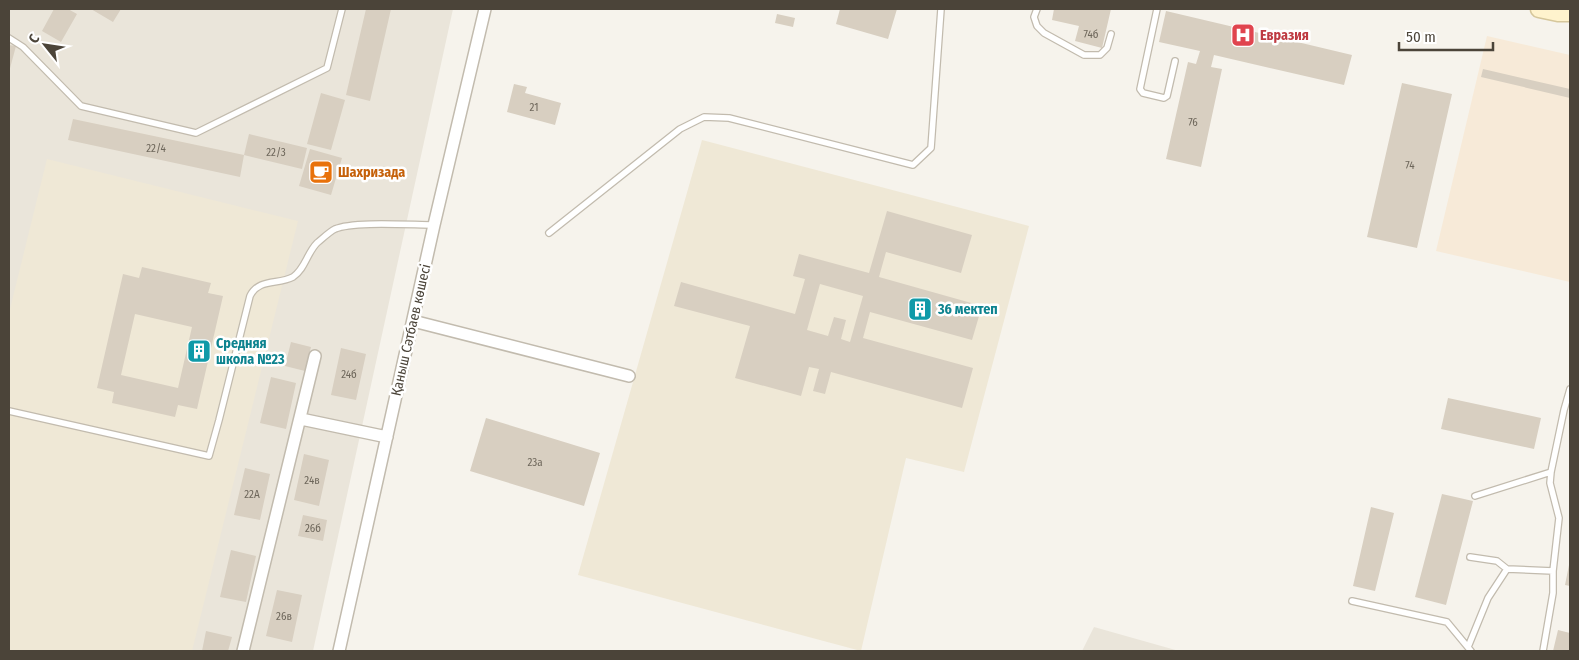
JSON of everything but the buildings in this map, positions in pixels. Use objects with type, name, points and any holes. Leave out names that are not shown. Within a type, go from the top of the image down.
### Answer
[{"type":"main road","points":[[1539,9],[1558,13],[1570,13]]},
{"type":"street","name":"Қаныш Сәтбаев көшесі","points":[[339,651],[434,225],[485,9]]},
{"type":"street","points":[[413,321],[629,376]]},
{"type":"street","points":[[243,651],[315,356]]},
{"type":"street","points":[[301,418],[387,437]]},
{"type":"lane","points":[[9,38],[23,47],[81,106],[196,133],[328,68],[342,9]]},
{"type":"lane","points":[[549,233],[680,130],[704,117],[729,118],[913,165],[930,148],[941,9]]},
{"type":"lane","points":[[1037,9],[1034,17],[1037,26],[1044,33],[1084,55],[1100,55],[1107,48],[1111,34]]},
{"type":"lane","points":[[1157,9],[1140,89],[1143,93],[1164,98],[1167,96],[1175,62]]},
{"type":"lane","points":[[9,411],[209,456],[253,290],[262,283],[288,279],[296,275],[316,244],[334,229],[349,225],[434,225]]},
{"type":"lane","points":[[1543,651],[1553,594],[1553,571],[1559,518],[1550,483],[1551,472],[1570,388]]},
{"type":"lane","points":[[1475,496],[1551,472]]},
{"type":"lane","points":[[1470,557],[1497,560],[1506,569],[1553,571]]},
{"type":"lane","points":[[1470,649],[1488,598],[1506,569]]},
{"type":"lane","points":[[1352,601],[1447,622],[1470,649]]},
{"type":"shaded area","points":[[9,9],[453,9],[313,651],[9,651]]},
{"type":"shaded area","points":[[1487,36],[1570,55],[1570,282],[1436,251]]},
{"type":"shaded area","points":[[702,140],[1029,226],[964,472],[906,458],[861,651],[578,575]]},
{"type":"shaded area","points":[[47,159],[298,221],[192,651],[9,651],[9,313]]},
{"type":"shaded area","points":[[1094,627],[1179,651],[1082,651]]},
{"type":"place","name":"Евразия","points":[[1243,35]]},
{"type":"place","name":"Шахризада","points":[[321,172]]},
{"type":"place","name":"36 мектеп","points":[[920,309]]},
{"type":"place","name":"Средняя школа №23","points":[[199,351]]}]
